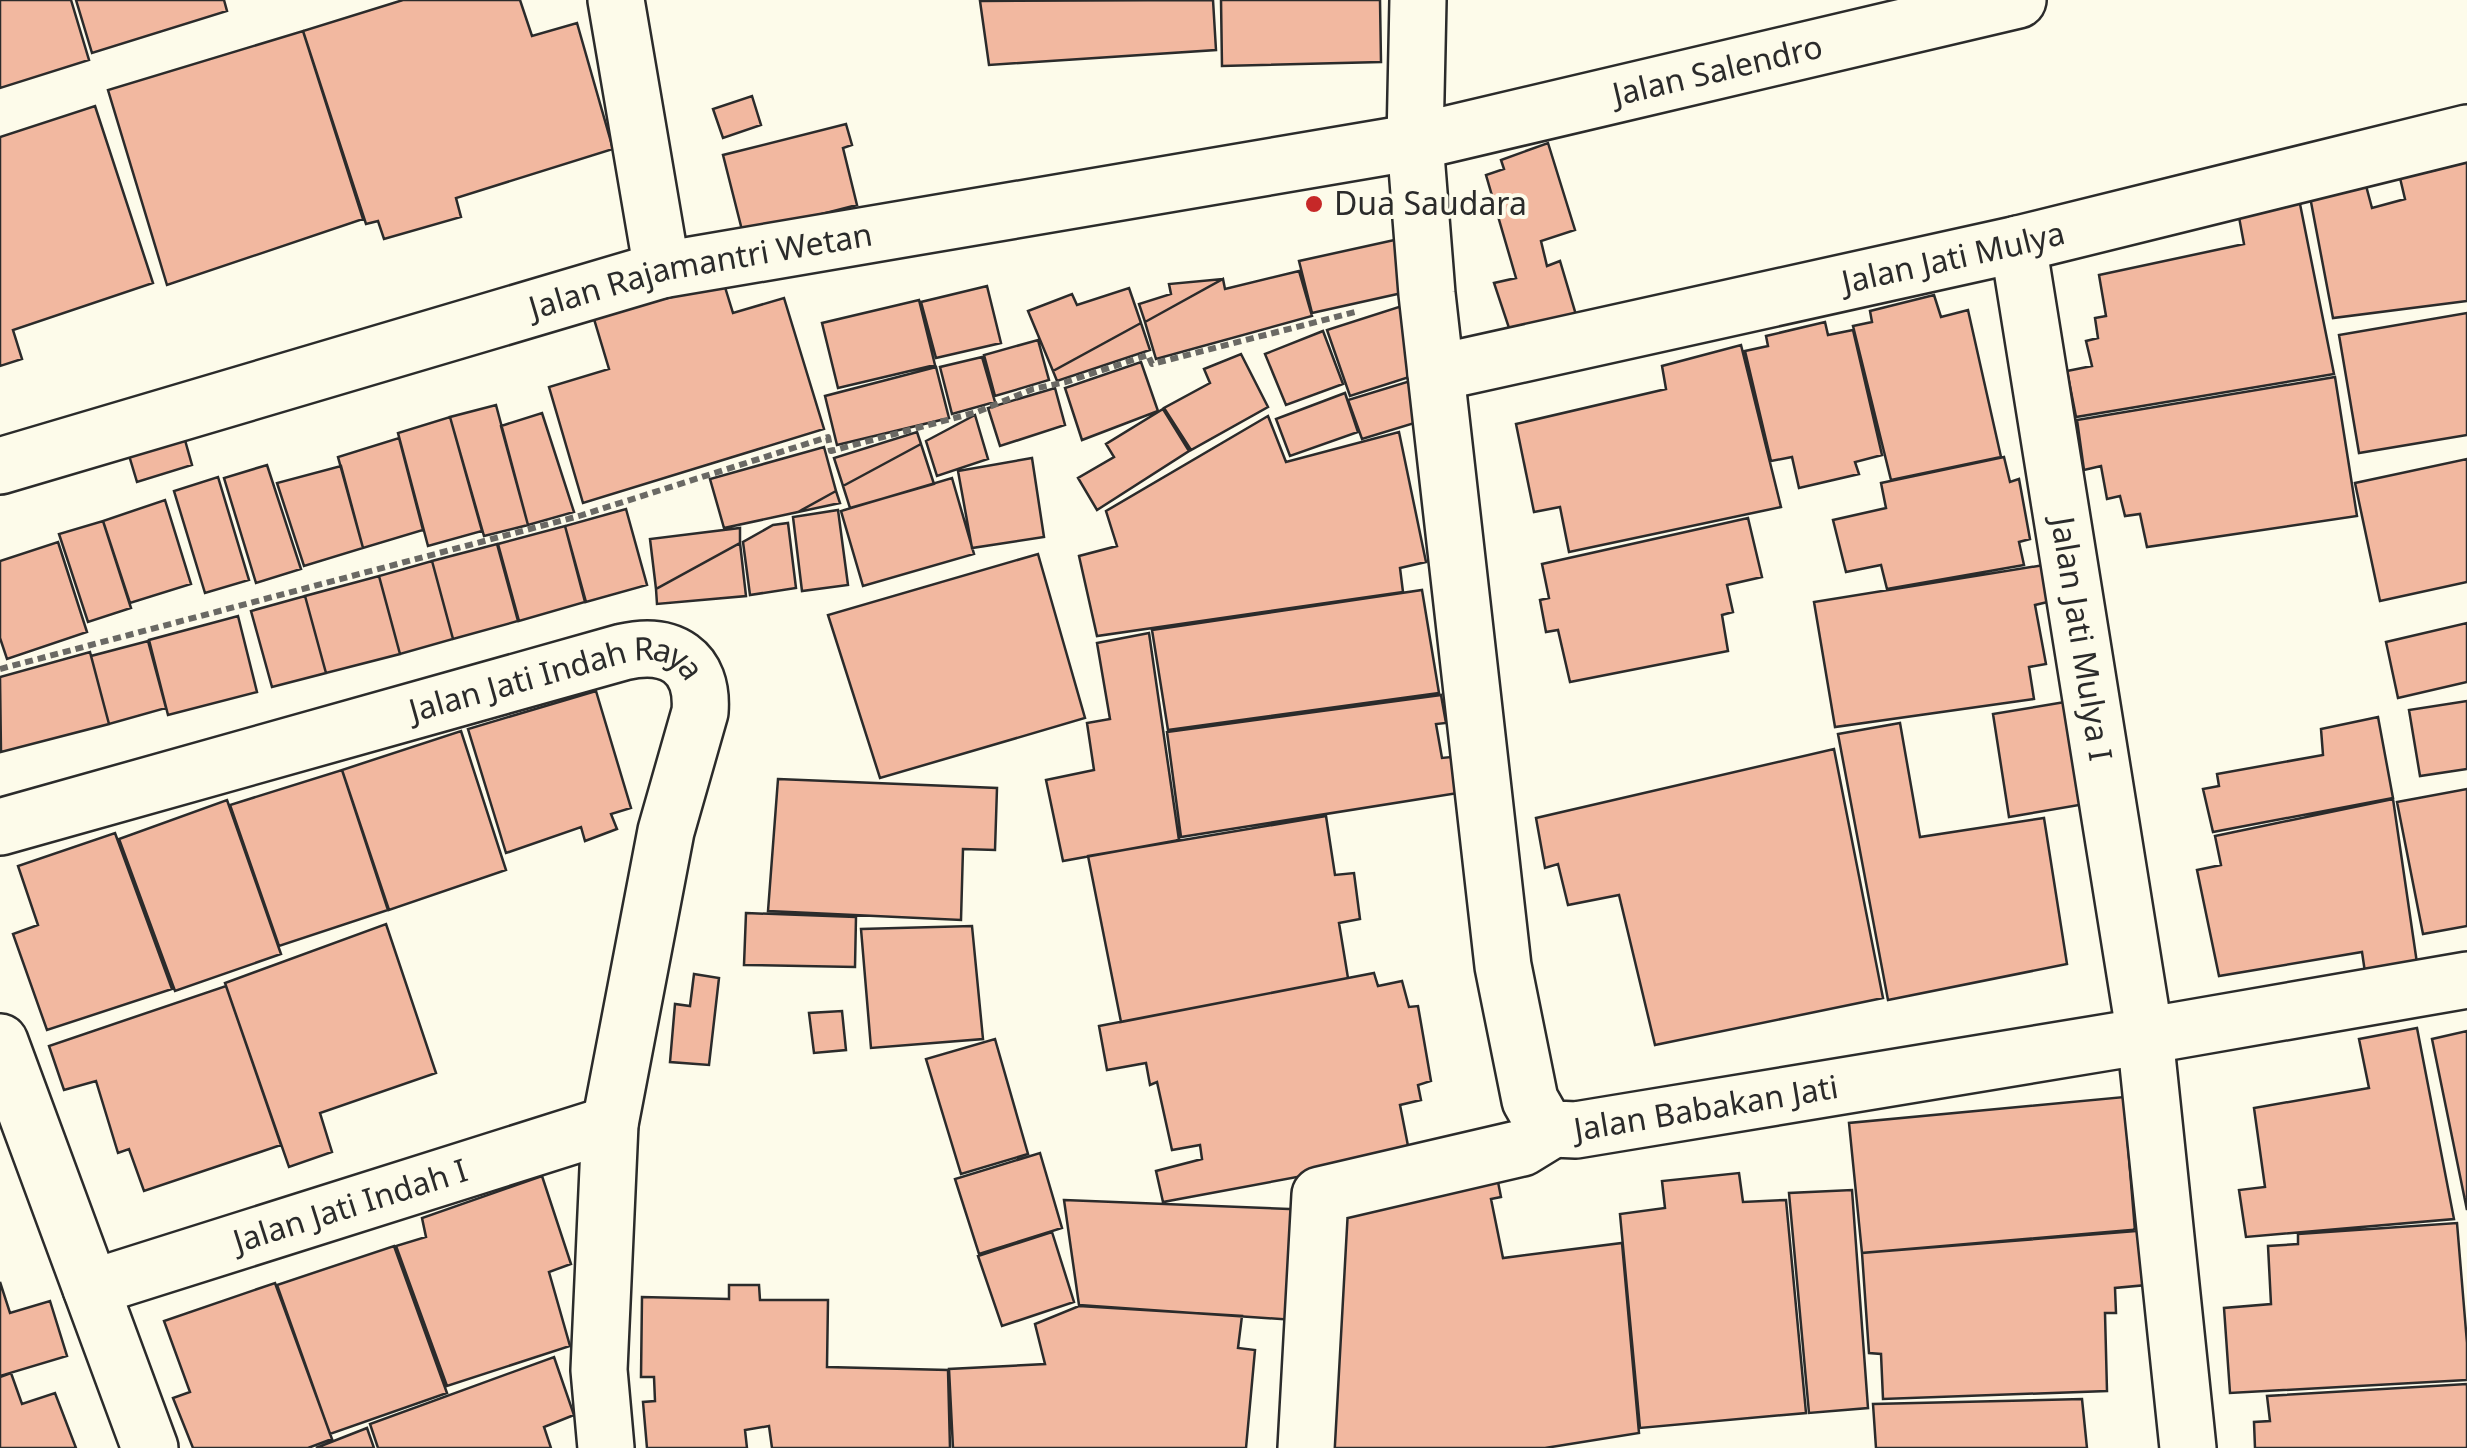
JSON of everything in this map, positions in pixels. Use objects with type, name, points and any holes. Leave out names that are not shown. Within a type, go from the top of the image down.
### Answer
[{"type":"street","points":[[616,0],[662,270]]},
{"type":"street","name":"Jalan Babakan Jati","points":[[1418,0],[1415,142],[1436,373],[1503,966],[1530,1100],[1542,1120],[1553,1129],[1576,1130],[2467,980]]},
{"type":"street","name":"Jalan Salendro","points":[[1415,142],[2018,0]]},
{"type":"street","name":"Jalan Jati Mulya","points":[[1436,373],[2018,244],[2467,134]]},
{"type":"street","name":"Jalan Rajamantri Wetan","points":[[0,466],[662,270],[1415,142]]},
{"type":"street","name":"Jalan Jati Mulya I","points":[[2018,244],[2145,1036]]},
{"type":"street","name":"Jalan Jati Indah Raya","points":[[0,827],[639,648],[678,655],[690,666],[702,694],[700,712],[666,830],[610,1124],[599,1370],[606,1448]]},
{"type":"street","points":[[2145,1036],[2188,1448]]},
{"type":"street","points":[[0,1042],[150,1448]]},
{"type":"street","name":"Jalan Jati Indah I","points":[[92,1288],[610,1124]]},
{"type":"street","points":[[1306,1448],[1320,1195],[1522,1148],[1553,1129]]},
{"type":"path","points":[[0,669],[579,516],[828,438],[831,451],[978,412],[1033,389],[1148,356],[1152,364],[1427,290]]},
{"type":"building","points":[[0,0],[71,0],[89,60],[0,88]]},
{"type":"building","points":[[76,0],[224,0],[227,11],[92,53]]},
{"type":"building","points":[[403,0],[520,0],[532,36],[577,23],[613,149],[456,198],[461,217],[384,239],[378,221],[366,224],[303,31]]},
{"type":"building","points":[[1213,0],[1216,50],[989,65],[980,1]]},
{"type":"building","points":[[1221,0],[1380,0],[1381,62],[1222,66]]},
{"type":"building","points":[[303,31],[363,219],[167,285],[108,90]]},
{"type":"building","points":[[752,96],[761,125],[723,138],[713,109]]},
{"type":"building","points":[[95,106],[153,283],[13,330],[22,359],[0,366],[0,137]]},
{"type":"building","points":[[846,124],[852,145],[843,148],[857,205],[743,234],[723,155]]},
{"type":"building","points":[[1548,143],[1575,230],[1541,241],[1547,266],[1560,261],[1576,315],[1511,334],[1494,283],[1516,278],[1486,175],[1504,169],[1501,160]]},
{"type":"building","points":[[2467,146],[2467,301],[2333,318],[2307,181],[2361,167],[2372,208],[2405,199],[2400,178],[2435,170],[2431,154]]},
{"type":"building","points":[[2296,184],[2334,374],[2076,417],[2067,371],[2092,366],[2086,341],[2098,338],[2095,318],[2106,316],[2099,275],[2244,244],[2236,201]]},
{"type":"building","points":[[1408,237],[1420,289],[1312,313],[1299,261]]},
{"type":"building","points":[[720,271],[733,313],[784,298],[824,429],[583,503],[549,387],[609,369],[591,309]]},
{"type":"building","points":[[1299,271],[1312,316],[1156,359],[1145,322],[1223,279],[1225,289]]},
{"type":"building","points":[[1223,279],[1145,322],[1139,304],[1171,294],[1169,284]]},
{"type":"building","points":[[987,286],[1001,343],[936,358],[921,302]]},
{"type":"building","points":[[1129,288],[1141,323],[1053,371],[1028,311],[1072,294],[1077,305]]},
{"type":"building","points":[[1934,295],[1941,317],[1968,310],[2001,457],[1891,480],[1853,326],[1872,322],[1870,311]]},
{"type":"building","points":[[919,300],[935,365],[838,388],[822,323]]},
{"type":"building","points":[[1405,305],[1425,372],[1350,396],[1327,330]]},
{"type":"building","points":[[2467,313],[2467,435],[2359,453],[2339,335]]},
{"type":"building","points":[[1825,322],[1828,335],[1853,330],[1882,455],[1855,462],[1859,474],[1799,488],[1792,457],[1771,461],[1745,351],[1768,346],[1766,336]]},
{"type":"building","points":[[1141,323],[1150,350],[1057,381],[1053,371]]},
{"type":"building","points":[[1323,331],[1343,384],[1286,405],[1265,354]]},
{"type":"building","points":[[1038,340],[1049,380],[995,396],[984,355]]},
{"type":"building","points":[[1741,345],[1781,507],[1569,552],[1560,507],[1534,512],[1516,424],[1666,389],[1662,366]]},
{"type":"building","points":[[1241,354],[1268,407],[1191,450],[1164,408],[1210,383],[1204,369]]},
{"type":"building","points":[[982,357],[995,402],[952,414],[940,367]]},
{"type":"building","points":[[1141,362],[1158,411],[1082,440],[1065,388]]},
{"type":"building","points":[[936,367],[949,418],[837,445],[825,396]]},
{"type":"building","points":[[2335,377],[2357,516],[2147,547],[2140,514],[2125,516],[2120,496],[2107,499],[2101,466],[2084,470],[2077,420]]},
{"type":"building","points":[[1420,378],[1431,418],[1362,439],[1348,400]]},
{"type":"building","points":[[1055,388],[1065,425],[1000,446],[988,408]]},
{"type":"building","points":[[1345,393],[1358,432],[1290,456],[1276,419]]},
{"type":"building","points":[[496,405],[528,525],[484,536],[450,417]]},
{"type":"building","points":[[1163,409],[1189,451],[1097,510],[1078,478],[1114,457],[1106,444]]},
{"type":"building","points":[[542,413],[574,512],[528,525],[501,426]]},
{"type":"building","points":[[975,415],[988,459],[937,476],[926,441]]},
{"type":"building","points":[[1268,416],[1286,462],[1399,432],[1426,562],[1400,568],[1403,592],[1097,636],[1079,556],[1117,546],[1106,511]]},
{"type":"building","points":[[450,417],[482,531],[428,546],[398,433]]},
{"type":"building","points":[[181,426],[192,465],[137,482],[125,442]]},
{"type":"building","points":[[917,432],[921,444],[843,486],[834,458]]},
{"type":"building","points":[[399,438],[423,530],[363,548],[338,457]]},
{"type":"building","points":[[921,444],[934,484],[850,508],[843,486]]},
{"type":"building","points":[[824,447],[836,491],[798,512],[724,528],[710,479]]},
{"type":"building","points":[[2004,457],[2010,482],[2019,479],[2030,539],[2019,542],[2024,565],[1887,589],[1881,565],[1846,572],[1833,520],[1886,508],[1881,483]]},
{"type":"building","points":[[1032,458],[1044,537],[972,548],[958,471]]},
{"type":"building","points":[[2467,459],[2467,582],[2380,601],[2355,483]]},
{"type":"building","points":[[267,465],[301,569],[256,583],[224,478]]},
{"type":"building","points":[[341,466],[363,548],[304,566],[277,483]]},
{"type":"building","points":[[218,477],[249,580],[205,593],[174,491]]},
{"type":"building","points":[[952,478],[974,554],[863,586],[841,511]]},
{"type":"building","points":[[836,491],[840,503],[798,512]]},
{"type":"building","points":[[165,500],[191,584],[130,603],[103,521]]},
{"type":"building","points":[[626,509],[647,585],[586,602],[565,526]]},
{"type":"building","points":[[838,510],[848,585],[802,591],[793,517]]},
{"type":"building","points":[[1748,518],[1762,577],[1727,585],[1733,612],[1722,615],[1728,651],[1570,682],[1558,630],[1546,632],[1540,600],[1549,598],[1542,564]]},
{"type":"building","points":[[103,521],[131,608],[88,622],[59,534]]},
{"type":"building","points":[[788,523],[796,588],[750,595],[743,542],[773,525]]},
{"type":"building","points":[[565,526],[585,602],[519,621],[498,544]]},
{"type":"building","points":[[740,528],[740,543],[656,589],[650,539]]},
{"type":"building","points":[[58,542],[87,632],[7,659],[0,638],[0,561]]},
{"type":"building","points":[[740,543],[746,596],[657,604],[656,589]]},
{"type":"building","points":[[497,544],[518,621],[453,639],[432,561]]},
{"type":"building","points":[[1038,554],[1085,718],[880,778],[828,615]]},
{"type":"building","points":[[432,561],[453,639],[400,654],[379,576]]},
{"type":"building","points":[[2050,564],[2056,600],[2035,605],[2046,664],[2029,667],[2034,699],[1835,727],[1814,602]]},
{"type":"building","points":[[379,576],[400,654],[326,673],[305,596]]},
{"type":"building","points":[[1422,590],[1439,693],[1168,730],[1152,630]]},
{"type":"building","points":[[305,596],[326,673],[272,687],[251,611]]},
{"type":"building","points":[[238,616],[257,692],[168,715],[149,640]]},
{"type":"building","points":[[2467,623],[2467,682],[2398,698],[2386,642]]},
{"type":"building","points":[[1149,633],[1179,840],[1063,861],[1046,780],[1094,770],[1087,723],[1110,719],[1097,643]]},
{"type":"building","points":[[148,641],[166,708],[109,724],[91,656]]},
{"type":"building","points":[[90,652],[109,724],[1,752],[0,677]]},
{"type":"building","points":[[596,691],[631,808],[611,814],[617,829],[585,841],[581,827],[506,853],[468,729]]},
{"type":"building","points":[[1441,695],[1446,723],[1436,724],[1442,758],[1451,757],[1458,793],[1181,837],[1167,732]]},
{"type":"building","points":[[2071,701],[2085,804],[2009,817],[1993,714]]},
{"type":"building","points":[[2467,701],[2467,769],[2420,776],[2409,710]]},
{"type":"building","points":[[2378,717],[2393,798],[2213,832],[2203,789],[2219,786],[2217,774],[2323,755],[2321,729]]},
{"type":"building","points":[[1900,723],[1920,837],[2044,818],[2067,964],[1888,1000],[1838,734]]},
{"type":"building","points":[[461,731],[506,870],[389,910],[342,770]]},
{"type":"building","points":[[1834,749],[1883,998],[1655,1045],[1619,895],[1568,905],[1558,864],[1545,868],[1536,818]]},
{"type":"building","points":[[342,770],[388,910],[279,946],[230,805]]},
{"type":"building","points":[[778,779],[997,788],[995,850],[963,849],[961,920],[768,911]]},
{"type":"building","points":[[2467,789],[2467,926],[2423,934],[2397,802]]},
{"type":"building","points":[[2393,799],[2418,970],[2366,979],[2362,952],[2219,976],[2197,870],[2221,865],[2215,836]]},
{"type":"building","points":[[227,800],[281,954],[175,991],[119,839]]},
{"type":"building","points":[[1326,816],[1335,875],[1354,873],[1360,919],[1339,923],[1348,978],[1121,1022],[1088,856]]},
{"type":"building","points":[[115,833],[172,989],[47,1030],[13,934],[38,925],[18,866]]},
{"type":"building","points":[[746,913],[856,917],[855,967],[744,965]]},
{"type":"building","points":[[386,924],[436,1073],[320,1113],[332,1152],[289,1167],[225,983]]},
{"type":"building","points":[[972,926],[983,1039],[871,1048],[861,929]]},
{"type":"building","points":[[1374,973],[1378,986],[1402,981],[1409,1007],[1418,1006],[1431,1081],[1418,1085],[1421,1100],[1400,1105],[1410,1156],[1163,1202],[1156,1171],[1202,1159],[1200,1145],[1172,1150],[1157,1082],[1150,1085],[1146,1063],[1107,1070],[1099,1026]]},
{"type":"building","points":[[694,974],[719,978],[709,1065],[670,1062],[675,1004],[690,1006]]},
{"type":"building","points":[[226,986],[281,1145],[144,1191],[129,1149],[118,1153],[96,1081],[64,1090],[49,1046]]},
{"type":"building","points":[[842,1011],[846,1050],[814,1053],[809,1013]]},
{"type":"building","points":[[2417,1028],[2454,1219],[2246,1237],[2239,1190],[2265,1187],[2254,1108],[2369,1088],[2359,1039]]},
{"type":"building","points":[[2467,1031],[2467,1210],[2432,1039]]},
{"type":"building","points":[[995,1039],[1028,1154],[961,1174],[926,1059]]},
{"type":"building","points":[[2124,1097],[2135,1231],[1862,1253],[1849,1123]]},
{"type":"building","points":[[1040,1153],[1062,1228],[979,1254],[955,1179]]},
{"type":"building","points":[[1496,1172],[1501,1197],[1491,1199],[1503,1258],[1622,1243],[1639,1433],[1545,1448],[1318,1448],[1330,1207]]},
{"type":"building","points":[[1739,1173],[1743,1202],[1786,1200],[1806,1413],[1640,1428],[1620,1214],[1665,1208],[1662,1181]]},
{"type":"building","points":[[542,1176],[571,1264],[549,1272],[570,1346],[447,1386],[396,1246],[426,1237],[422,1218]]},
{"type":"building","points":[[1852,1190],[1868,1408],[1809,1413],[1789,1193]]},
{"type":"building","points":[[1064,1200],[1314,1210],[1308,1321],[1079,1305]]},
{"type":"building","points":[[2457,1223],[2467,1380],[2230,1393],[2224,1308],[2271,1304],[2268,1246],[2298,1244],[2298,1234]]},
{"type":"building","points":[[2153,1228],[2157,1284],[2115,1288],[2116,1313],[2105,1313],[2107,1391],[1883,1399],[1881,1354],[1869,1353],[1862,1253]]},
{"type":"building","points":[[1052,1232],[1074,1302],[1002,1326],[978,1256]]},
{"type":"building","points":[[394,1246],[447,1393],[330,1434],[277,1285]]},
{"type":"building","points":[[0,1282],[10,1313],[50,1301],[67,1356],[0,1376]]},
{"type":"building","points":[[275,1283],[332,1439],[308,1448],[193,1448],[173,1398],[190,1392],[164,1321]]},
{"type":"building","points":[[729,1285],[759,1285],[760,1300],[828,1300],[827,1367],[948,1370],[950,1448],[772,1448],[769,1426],[745,1430],[747,1448],[647,1448],[643,1402],[655,1401],[654,1377],[641,1377],[642,1297],[729,1299]]},
{"type":"building","points":[[1079,1306],[1242,1316],[1238,1348],[1255,1350],[1246,1448],[953,1448],[949,1369],[1045,1364],[1035,1324]]},
{"type":"building","points":[[554,1357],[574,1415],[544,1427],[551,1448],[378,1448],[370,1424]]},
{"type":"building","points":[[11,1373],[22,1404],[55,1393],[76,1448],[0,1448],[0,1377]]},
{"type":"building","points":[[2467,1384],[2467,1448],[2255,1448],[2254,1422],[2270,1421],[2267,1396]]},
{"type":"building","points":[[2082,1399],[2087,1448],[1876,1448],[1873,1404]]},
{"type":"building","points":[[367,1428],[374,1448],[316,1448]]},
{"type":"place","name":"Dua Saudara","points":[[1314,204]]}]
